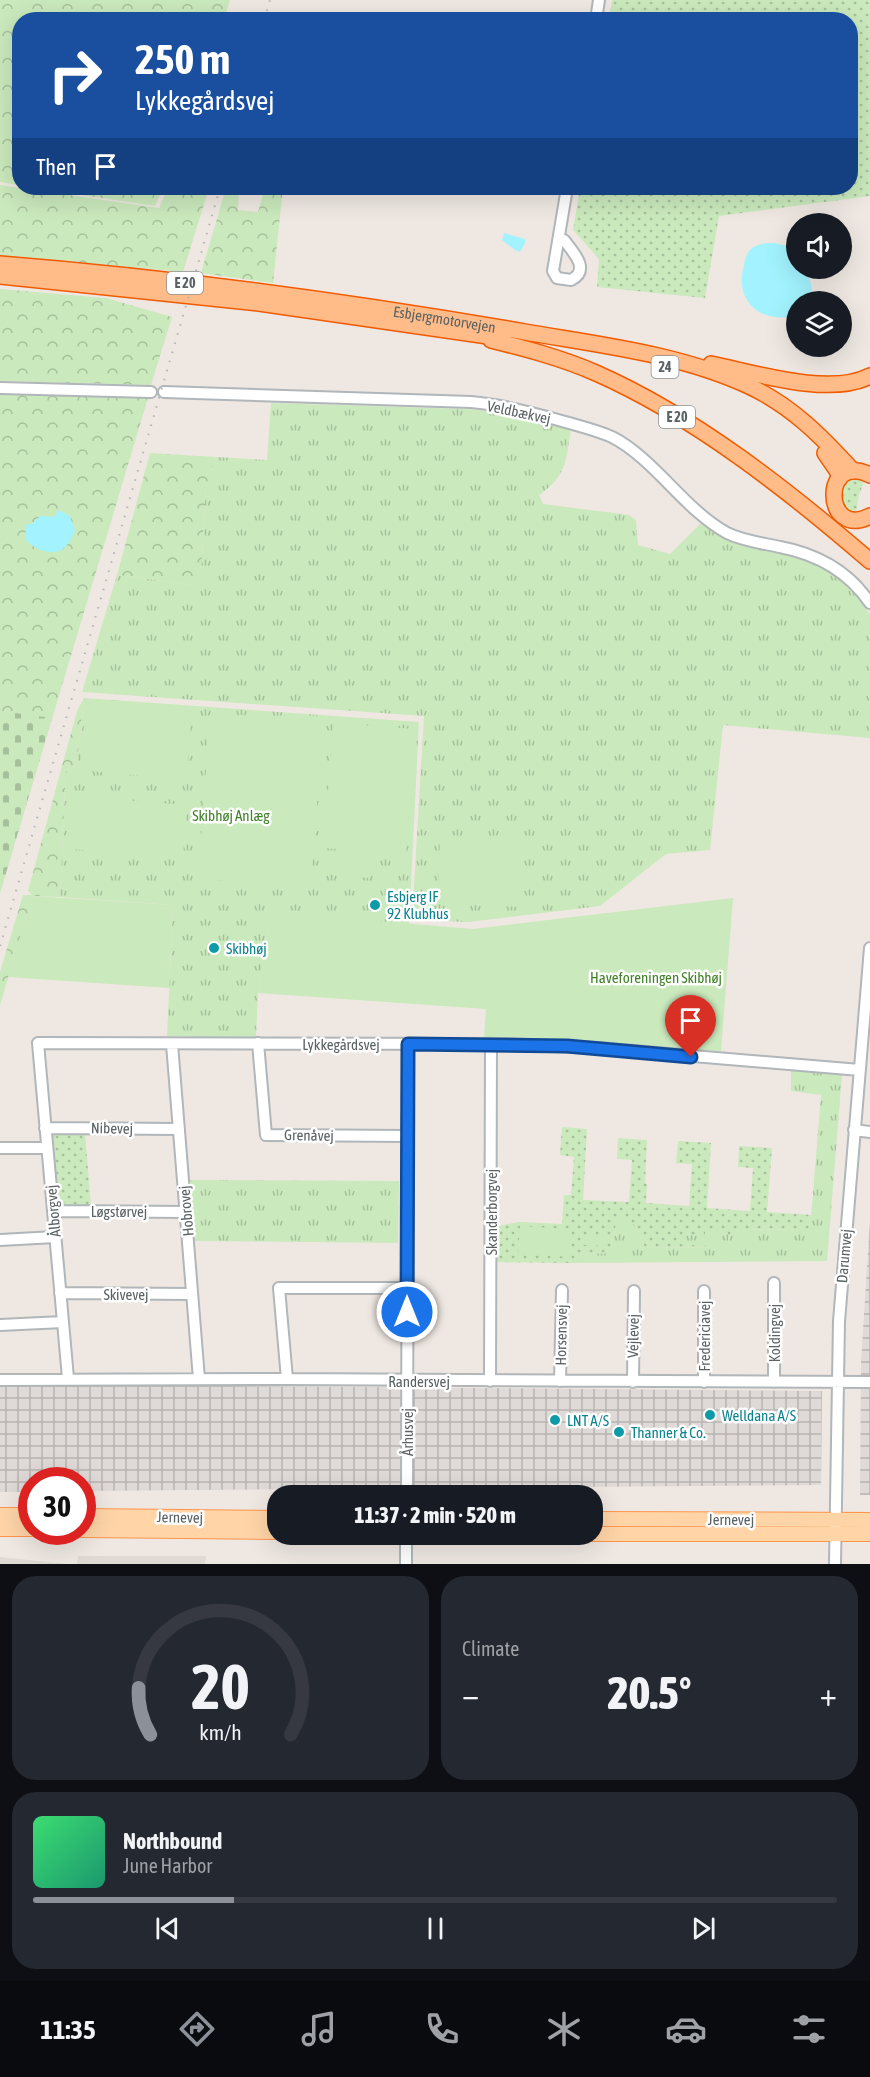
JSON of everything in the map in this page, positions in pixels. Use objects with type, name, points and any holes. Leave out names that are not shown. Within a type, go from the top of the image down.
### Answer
[{"type":"highway","name":"Esbjergmotorvejen","points":[[0,264],[357,305],[619,348],[700,368],[762,393],[794,412],[813,428],[853,471]]},
{"type":"highway","name":"Esbjergmotorvejen","points":[[0,276],[259,303],[521,340],[620,358],[710,380],[746,394],[783,415],[823,450],[838,472],[839,479]]},
{"type":"highway","name":"E 20","points":[[453,331],[555,357],[594,372],[647,399],[767,478],[870,561]]},
{"type":"highway","points":[[619,348],[674,356],[815,384],[839,385],[870,376]]},
{"type":"highway","points":[[867,521],[848,518],[838,510],[834,504],[833,491],[839,479],[853,471],[870,475]]},
{"type":"main road","points":[[0,1515],[15,1515]]},
{"type":"main road","points":[[0,1521],[15,1515]]},
{"type":"main road","name":"Jernevej","points":[[96,1516],[267,1518]]},
{"type":"main road","name":"Jernevej","points":[[603,1519],[870,1520]]},
{"type":"main road","points":[[785,1535],[804,1528],[829,1527],[835,1519]]},
{"type":"main road","points":[[835,1535],[841,1526],[870,1526]]},
{"type":"main road","points":[[0,1529],[18,1529]]},
{"type":"main road","name":"Jernevej","points":[[96,1530],[267,1532]]},
{"type":"main road","name":"Jernevej","points":[[603,1534],[870,1534]]},
{"type":"street","points":[[559,240],[566,195]]},
{"type":"street","points":[[0,388],[151,392]]},
{"type":"street","name":"Veldbækvej","points":[[164,392],[471,402],[503,406],[551,418],[613,438],[641,457],[696,512],[730,535],[794,549],[813,556],[831,565],[851,581],[870,603]]},
{"type":"street","name":"Darumvej","points":[[836,1564],[839,1321],[870,948]]},
{"type":"street","name":"Lykkegårdsvej","points":[[38,1043],[491,1044],[598,1048],[860,1070]]},
{"type":"street","name":"Ålborgvej","points":[[38,1043],[68,1378]]},
{"type":"street","name":"Grenåvej","points":[[258,1043],[266,1135],[408,1136]]},
{"type":"street","name":"Hobrovej","points":[[172,1044],[200,1379]]},
{"type":"street","name":"Århusvej","points":[[407,1485],[408,1044]]},
{"type":"street","name":"Skanderborgvej","points":[[490,1381],[491,1044]]},
{"type":"street","name":"Nibevej","points":[[45,1128],[179,1129]]},
{"type":"street","points":[[854,1130],[870,1132]]},
{"type":"street","points":[[0,1148],[47,1148]]},
{"type":"street","name":"Løgstørvej","points":[[53,1211],[186,1212]]},
{"type":"street","points":[[0,1240],[55,1237]]},
{"type":"street","name":"Koldingvej","points":[[774,1283],[774,1382]]},
{"type":"street","points":[[286,1379],[279,1288],[407,1288]]},
{"type":"street","name":"Horsensvej","points":[[560,1381],[562,1290]]},
{"type":"street","name":"Vejlevej","points":[[633,1382],[634,1291]]},
{"type":"street","name":"Fredericiavej","points":[[704,1291],[704,1382]]},
{"type":"street","name":"Skivevej","points":[[60,1293],[192,1294]]},
{"type":"street","points":[[0,1325],[63,1322]]},
{"type":"street","name":"Randersvej","points":[[0,1380],[68,1378],[870,1382]]},
{"type":"street","points":[[406,1545],[406,1564]]},
{"type":"shaded area","points":[[870,1221],[870,1495],[860,1495],[861,1362]]},
{"type":"shaded area","points":[[0,1384],[822,1391],[821,1485],[267,1485],[267,1490],[96,1491],[96,1467],[18,1467],[18,1492],[0,1492]]},
{"type":"shaded area","points":[[78,1556],[206,1556],[205,1564],[77,1564]]},
{"type":"shaded area","points":[[0,1557],[68,1564],[0,1564]]},
{"type":"green space","points":[[0,0],[230,0],[226,12],[12,12],[12,184],[0,182]]},
{"type":"green space","points":[[612,0],[870,0],[870,196],[719,216],[705,298],[597,287],[599,259],[573,230],[579,195],[858,195],[858,12],[610,12]]},
{"type":"green space","points":[[0,185],[12,187],[12,195],[69,195],[159,208],[165,195],[207,195],[183,272],[0,255]]},
{"type":"green space","points":[[82,195],[160,195],[155,206]]},
{"type":"green space","points":[[224,195],[239,195],[238,210],[258,212],[263,195],[282,195],[273,283],[201,273]]},
{"type":"green space","points":[[0,289],[106,298],[172,317],[151,385],[0,381]]},
{"type":"green space","points":[[0,394],[148,398],[0,893],[18,714],[0,711]]},
{"type":"green space","points":[[271,403],[466,409],[498,412],[571,428],[564,466],[555,481],[539,495],[543,504],[629,515],[636,520],[638,545],[670,554],[702,522],[738,543],[802,558],[826,569],[856,593],[870,615],[870,738],[723,725],[710,850],[666,854],[600,906],[469,922],[412,920],[424,716],[82,692],[117,575],[193,585],[201,574],[206,487],[216,457],[267,460]]},
{"type":"green space","points":[[150,453],[216,457],[206,487],[201,574],[193,585],[117,575]]},
{"type":"green space","points":[[858,477],[864,482],[856,513],[843,505],[840,494],[845,484]]},
{"type":"green space","points":[[84,698],[77,764],[66,771],[60,897],[33,896],[0,1005],[0,972],[23,895],[32,895],[28,891],[77,711]]},
{"type":"green space","name":"Skibhøj Anlæg","points":[[84,698],[419,722],[409,924],[271,913],[258,993],[256,1038],[167,1036],[173,905],[60,897],[66,771],[77,764]]},
{"type":"green space","points":[[86,701],[192,711],[186,780],[80,770]]},
{"type":"green space","points":[[0,711],[52,718],[0,893]]},
{"type":"green space","points":[[210,713],[323,721],[311,887],[198,879]]},
{"type":"green space","points":[[333,723],[415,729],[406,854],[324,848]]},
{"type":"green space","points":[[72,796],[187,805],[183,857],[68,849]]},
{"type":"green space","points":[[440,836],[525,839],[522,907],[438,904]]},
{"type":"green space","points":[[329,853],[372,856],[370,878],[328,874]]},
{"type":"green space","points":[[33,896],[173,905],[169,988],[8,977]]},
{"type":"green space","name":"Haveforeningen Skibhøj","points":[[733,898],[721,1051],[484,1037],[486,1009],[258,993],[271,912],[473,929]]},
{"type":"green space","points":[[791,1069],[842,1075],[827,1261],[575,1263],[574,1255],[610,1253],[618,1215],[636,1226],[645,1248],[719,1247],[680,1244],[680,1235],[705,1236],[705,1230],[728,1231],[728,1244],[732,1229],[810,1230],[821,1095],[791,1091]]},
{"type":"green space","points":[[562,1127],[587,1129],[583,1200],[629,1202],[632,1160],[617,1159],[618,1138],[647,1140],[646,1203],[689,1206],[692,1164],[676,1163],[678,1141],[711,1143],[707,1208],[750,1211],[753,1168],[738,1167],[739,1146],[772,1148],[767,1212],[812,1215],[810,1230],[732,1229],[727,1247],[645,1248],[636,1226],[618,1216],[610,1253],[575,1255],[575,1263],[497,1262],[497,1226],[519,1222],[562,1224],[564,1195],[571,1195],[574,1157],[560,1155]]},
{"type":"green space","points":[[55,1133],[85,1133],[91,1206],[61,1206],[58,1203],[52,1137]]},
{"type":"green space","points":[[190,1180],[399,1181],[398,1243],[195,1241]]},
{"type":"green space","points":[[520,1226],[571,1229],[569,1257],[518,1253]]},
{"type":"green space","points":[[584,1235],[605,1236],[605,1246],[584,1245]]},
{"type":"water","points":[[504,233],[525,239],[520,252],[502,240]]},
{"type":"water","points":[[765,243],[786,246],[786,279],[810,279],[812,291],[786,291],[786,317],[773,317],[763,314],[754,308],[743,292],[745,259],[753,248]]},
{"type":"water","points":[[59,510],[70,516],[75,531],[64,548],[54,552],[43,551],[25,539],[26,525],[33,523],[40,516],[54,517]]},
{"type":"railway","points":[[266,12],[270,0]]},
{"type":"railway","points":[[0,946],[218,195]]},
{"type":"place","name":"Esbjerg IF 92 Klubhus","points":[[375,905]]},
{"type":"place","name":"Skibhøj","points":[[214,948]]},
{"type":"place","name":"Welldana A/S","points":[[710,1415]]},
{"type":"place","name":"LNT A/S","points":[[555,1420]]},
{"type":"place","name":"Thanner & Co.","points":[[619,1432]]},
{"type":"route","points":[[407,1312],[408,1044],[567,1046],[691,1057]]}]
